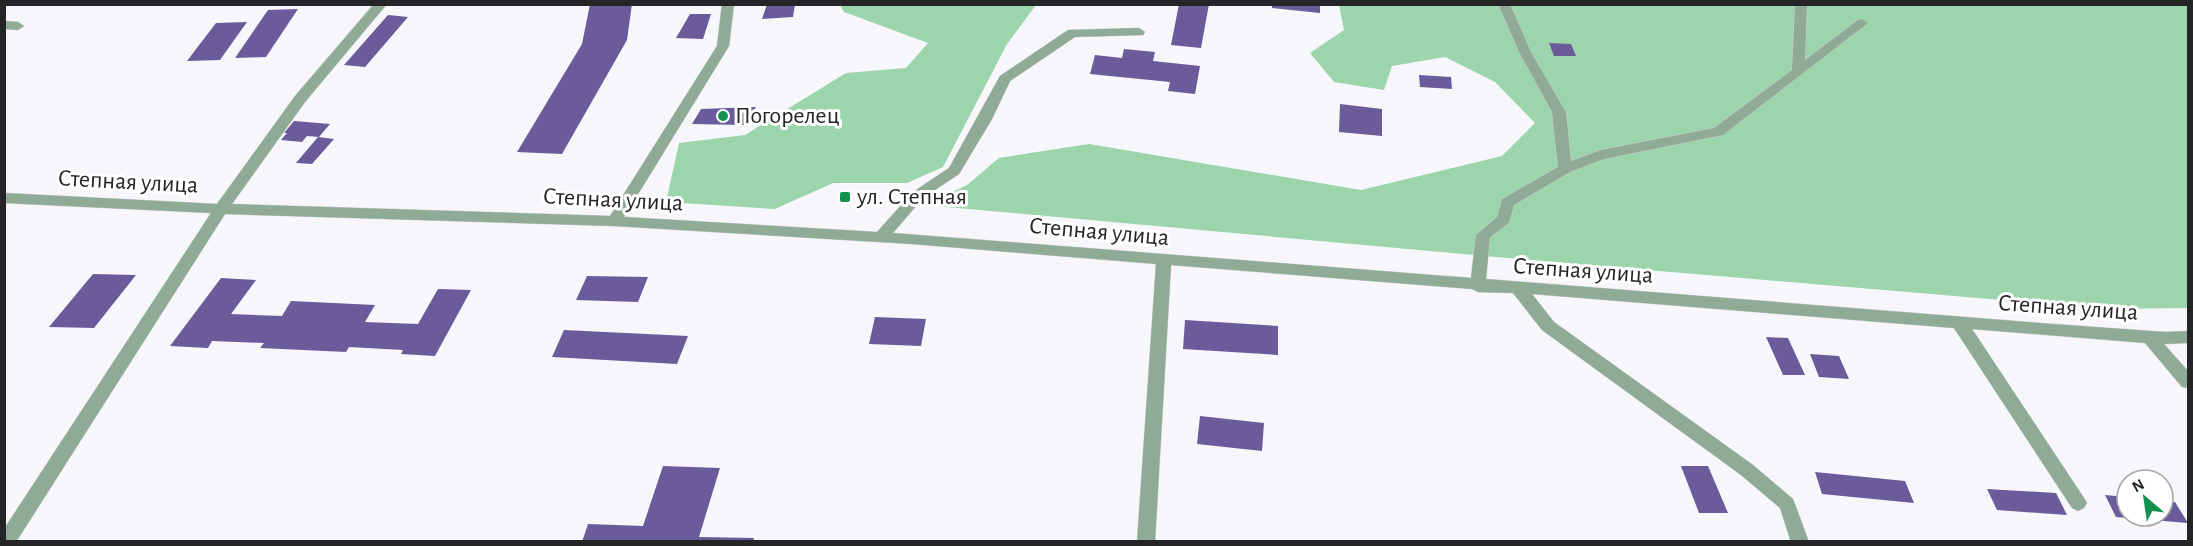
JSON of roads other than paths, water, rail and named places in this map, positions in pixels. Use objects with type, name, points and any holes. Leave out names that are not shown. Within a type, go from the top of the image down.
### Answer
[{"type":"street","points":[[6,542],[221,209],[300,99],[381,4]]},
{"type":"street","points":[[614,221],[723,46],[728,4]]},
{"type":"street","points":[[1504,4],[1525,52],[1559,112],[1565,168]]},
{"type":"street","points":[[1797,72],[1801,4]]},
{"type":"street","points":[[1478,286],[1483,235],[1504,219],[1507,202],[1565,168],[1601,155],[1718,132],[1862,23]]},
{"type":"street","points":[[4,26],[18,26]]},
{"type":"street","points":[[880,238],[918,195],[954,171],[1005,80],[1072,33],[1138,32]]},
{"type":"street","name":"Степная улица","points":[[4,198],[221,209],[614,221],[880,238],[1959,323],[2149,337],[2188,337]]},
{"type":"street","points":[[1146,542],[1164,260]]},
{"type":"street","points":[[1519,289],[1548,326],[1747,470],[1787,504],[1800,542]]},
{"type":"street","points":[[1959,323],[2078,503]]},
{"type":"street","points":[[2149,337],[2188,381]]},
{"type":"place","name":"Погорелец","points":[[723,116]]},
{"type":"place","name":"ул. Степная","points":[[845,197]]}]
